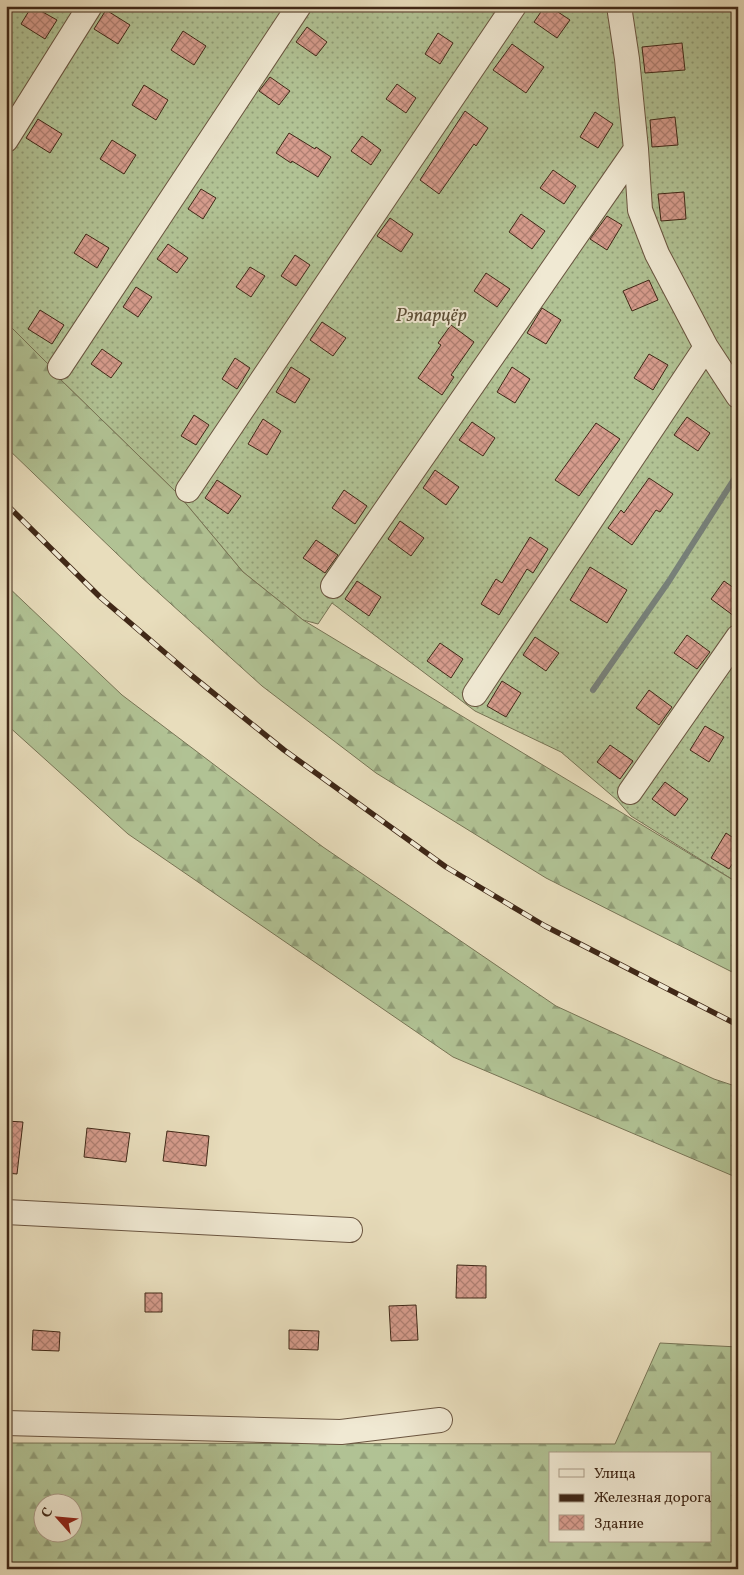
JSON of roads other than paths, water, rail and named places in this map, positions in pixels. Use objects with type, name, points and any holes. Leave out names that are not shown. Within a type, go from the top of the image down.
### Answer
[{"type":"street","points":[[6,140],[90,6]]},
{"type":"street","points":[[60,367],[299,6]]},
{"type":"street","points":[[188,490],[514,6]]},
{"type":"street","points":[[619,6],[627,59],[640,210],[657,254],[706,347],[738,396]]},
{"type":"street","points":[[333,586],[636,149]]},
{"type":"street","points":[[475,694],[706,347]]},
{"type":"street","points":[[630,792],[738,637]]},
{"type":"street","points":[[6,1212],[350,1230]]},
{"type":"street","points":[[6,1423],[341,1432],[440,1420]]},
{"type":"waterway","points":[[593,690],[669,581],[738,473]]},
{"type":"railway","points":[[6,504],[100,597],[191,675],[284,750],[446,867],[545,926],[738,1025]]},
{"type":"park label","name":"Рэпарцёр","points":[[431,314]]}]
